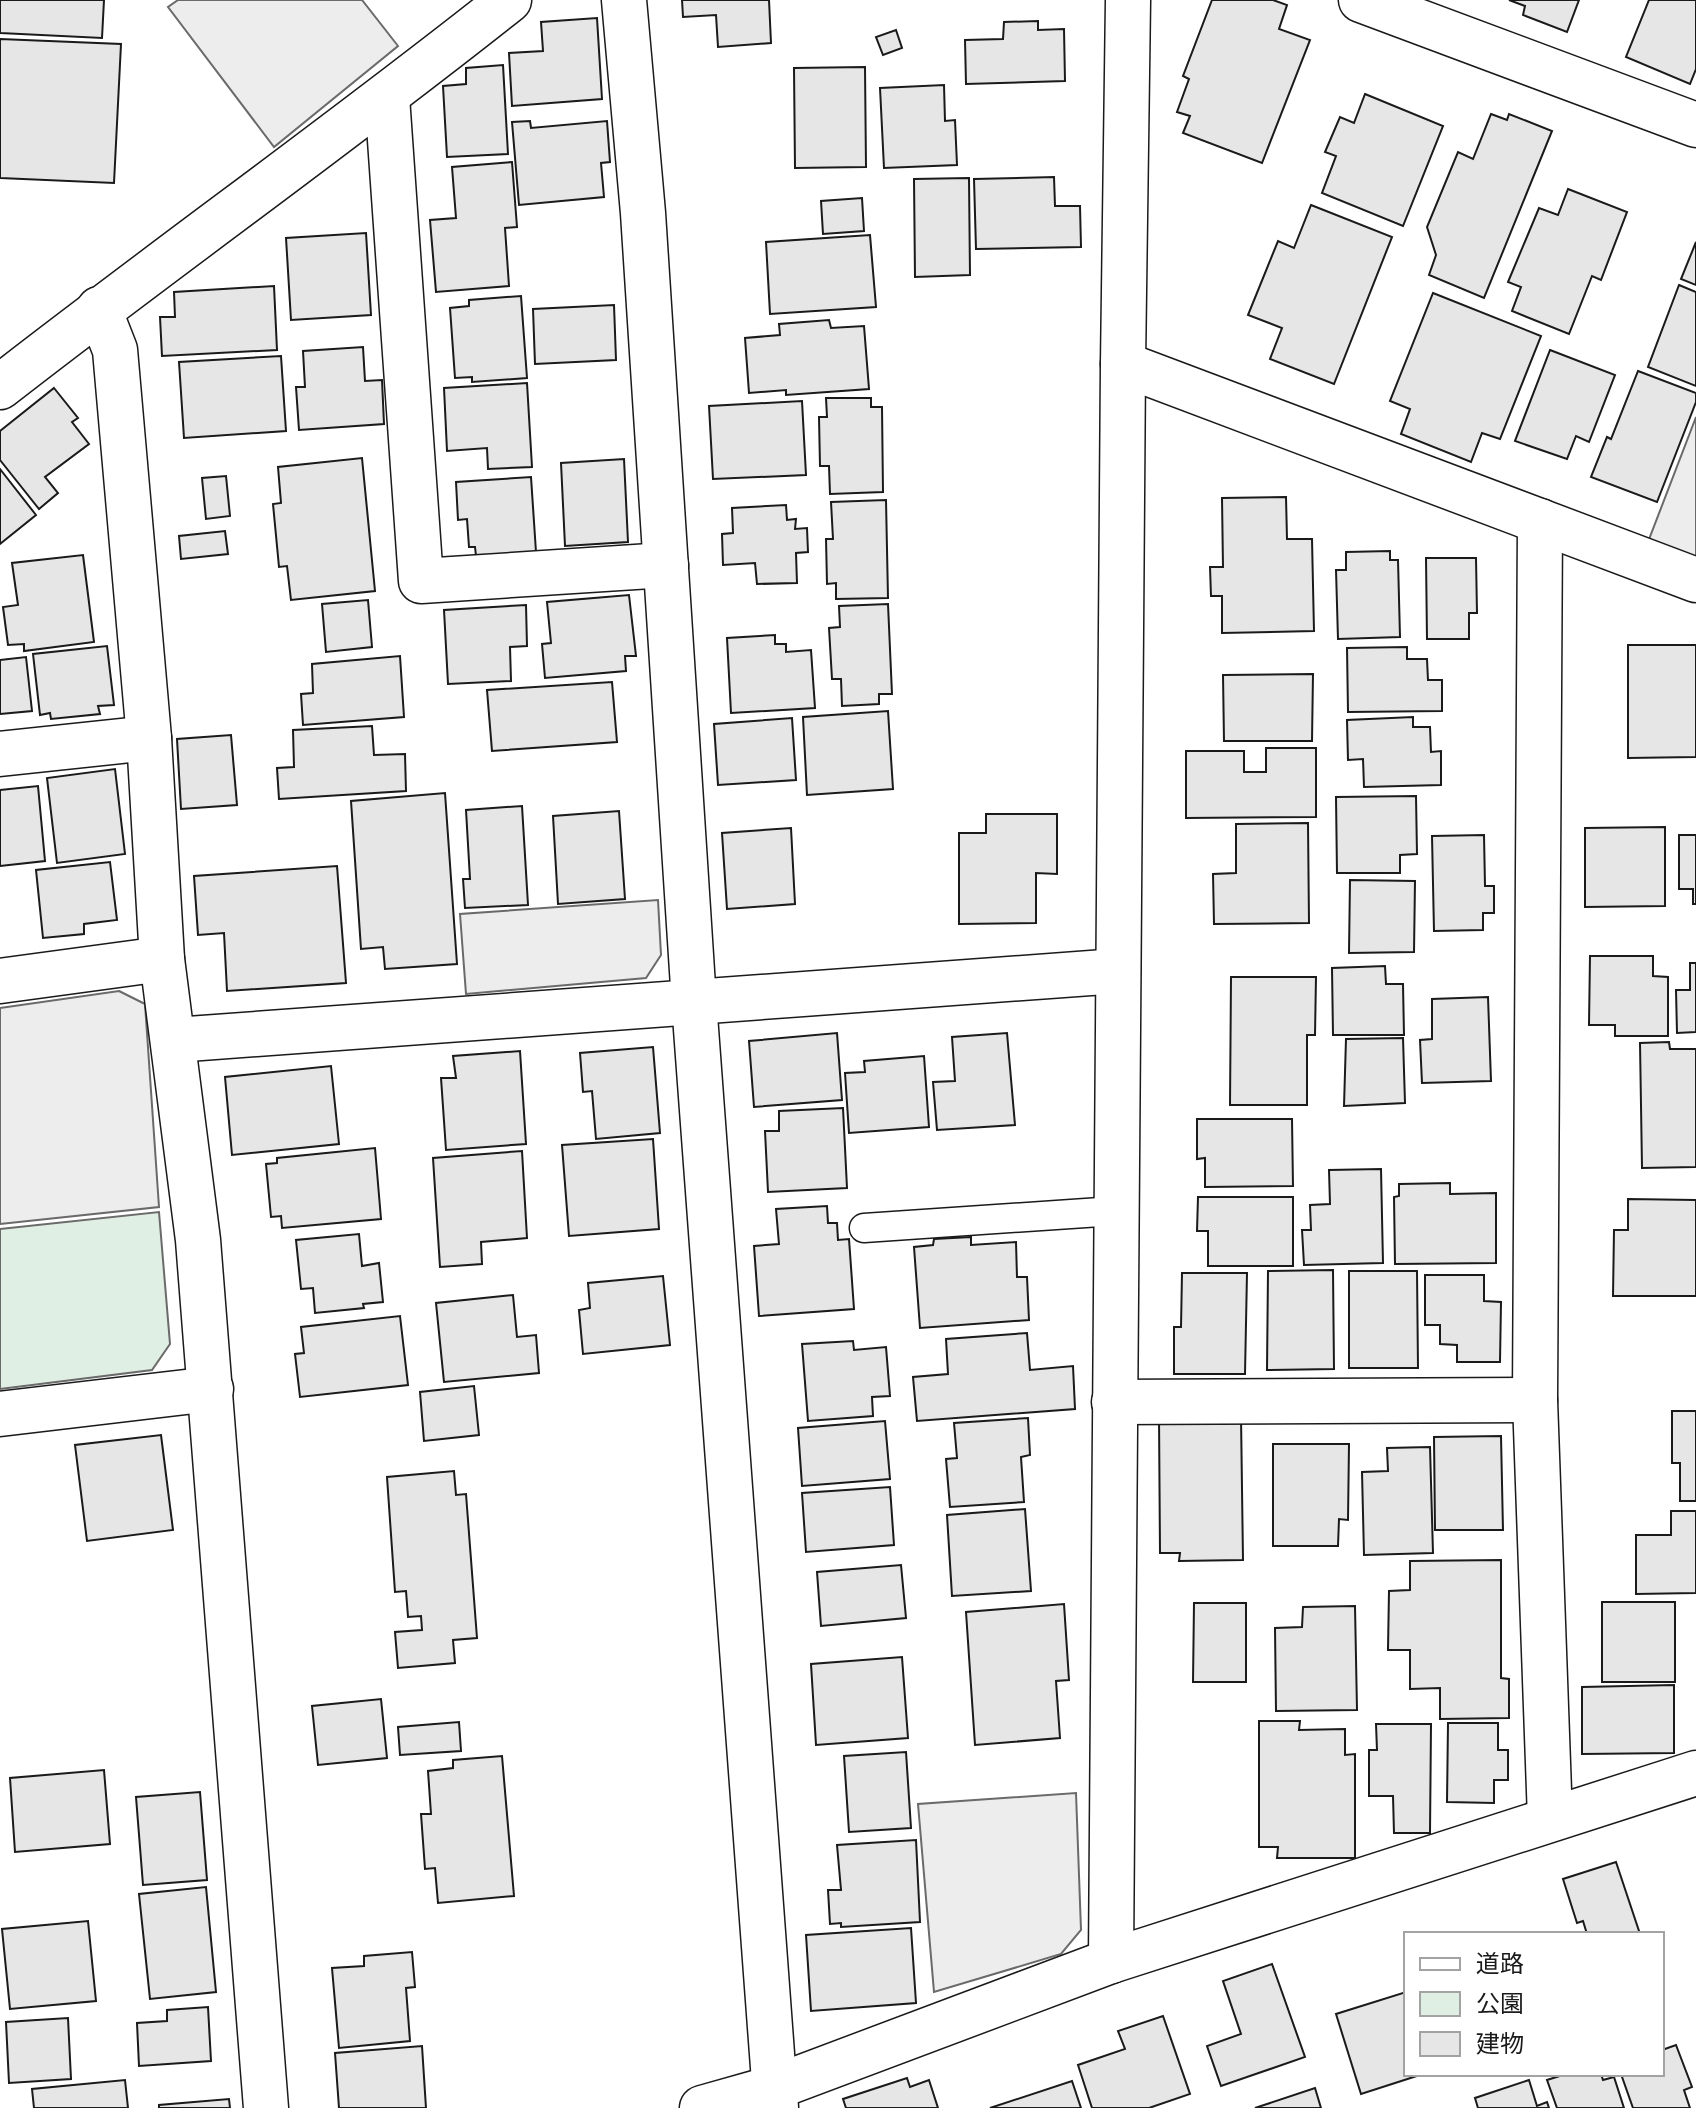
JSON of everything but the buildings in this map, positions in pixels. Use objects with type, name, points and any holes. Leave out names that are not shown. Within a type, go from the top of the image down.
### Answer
[{"type":"street","points":[[0,387],[99,309],[387,97],[509,0]]},
{"type":"street","points":[[624,0],[643,213],[694,1002],[775,2098]]},
{"type":"street","points":[[1111,1961],[1115,1211],[1128,0]]},
{"type":"street","points":[[1361,0],[1696,125]]},
{"type":"street","points":[[387,97],[421,581],[666,565]]},
{"type":"street","points":[[99,309],[115,350],[149,738],[162,959],[198,1240],[266,2108]]},
{"type":"street","points":[[1123,364],[1696,580]]},
{"type":"street","points":[[1540,521],[1535,1400],[1550,1819]]},
{"type":"street","points":[[0,754],[149,738]]},
{"type":"street","points":[[0,981],[162,959]]},
{"type":"street","points":[[174,1040],[1118,971]]},
{"type":"street","points":[[0,1414],[211,1389]]},
{"type":"street","points":[[1114,1402],[1535,1400]]},
{"type":"street","points":[[702,2108],[775,2098],[1111,1961],[1696,1773]]},
{"type":"lane","points":[[864,1228],[1115,1211]]},
{"type":"green space","points":[[159,1212],[170,1344],[152,1370],[0,1389],[0,1229]]},
{"type":"shaded area","points":[[178,0],[362,0],[398,46],[274,147],[168,7]]},
{"type":"shaded area","points":[[1696,417],[1696,561],[1648,542]]},
{"type":"shaded area","points":[[658,900],[661,955],[646,978],[466,994],[460,914]]},
{"type":"shaded area","points":[[119,991],[145,1004],[159,1207],[0,1224],[0,1008]]},
{"type":"shaded area","points":[[1076,1793],[1081,1930],[1061,1954],[934,1992],[918,1804]]}]
